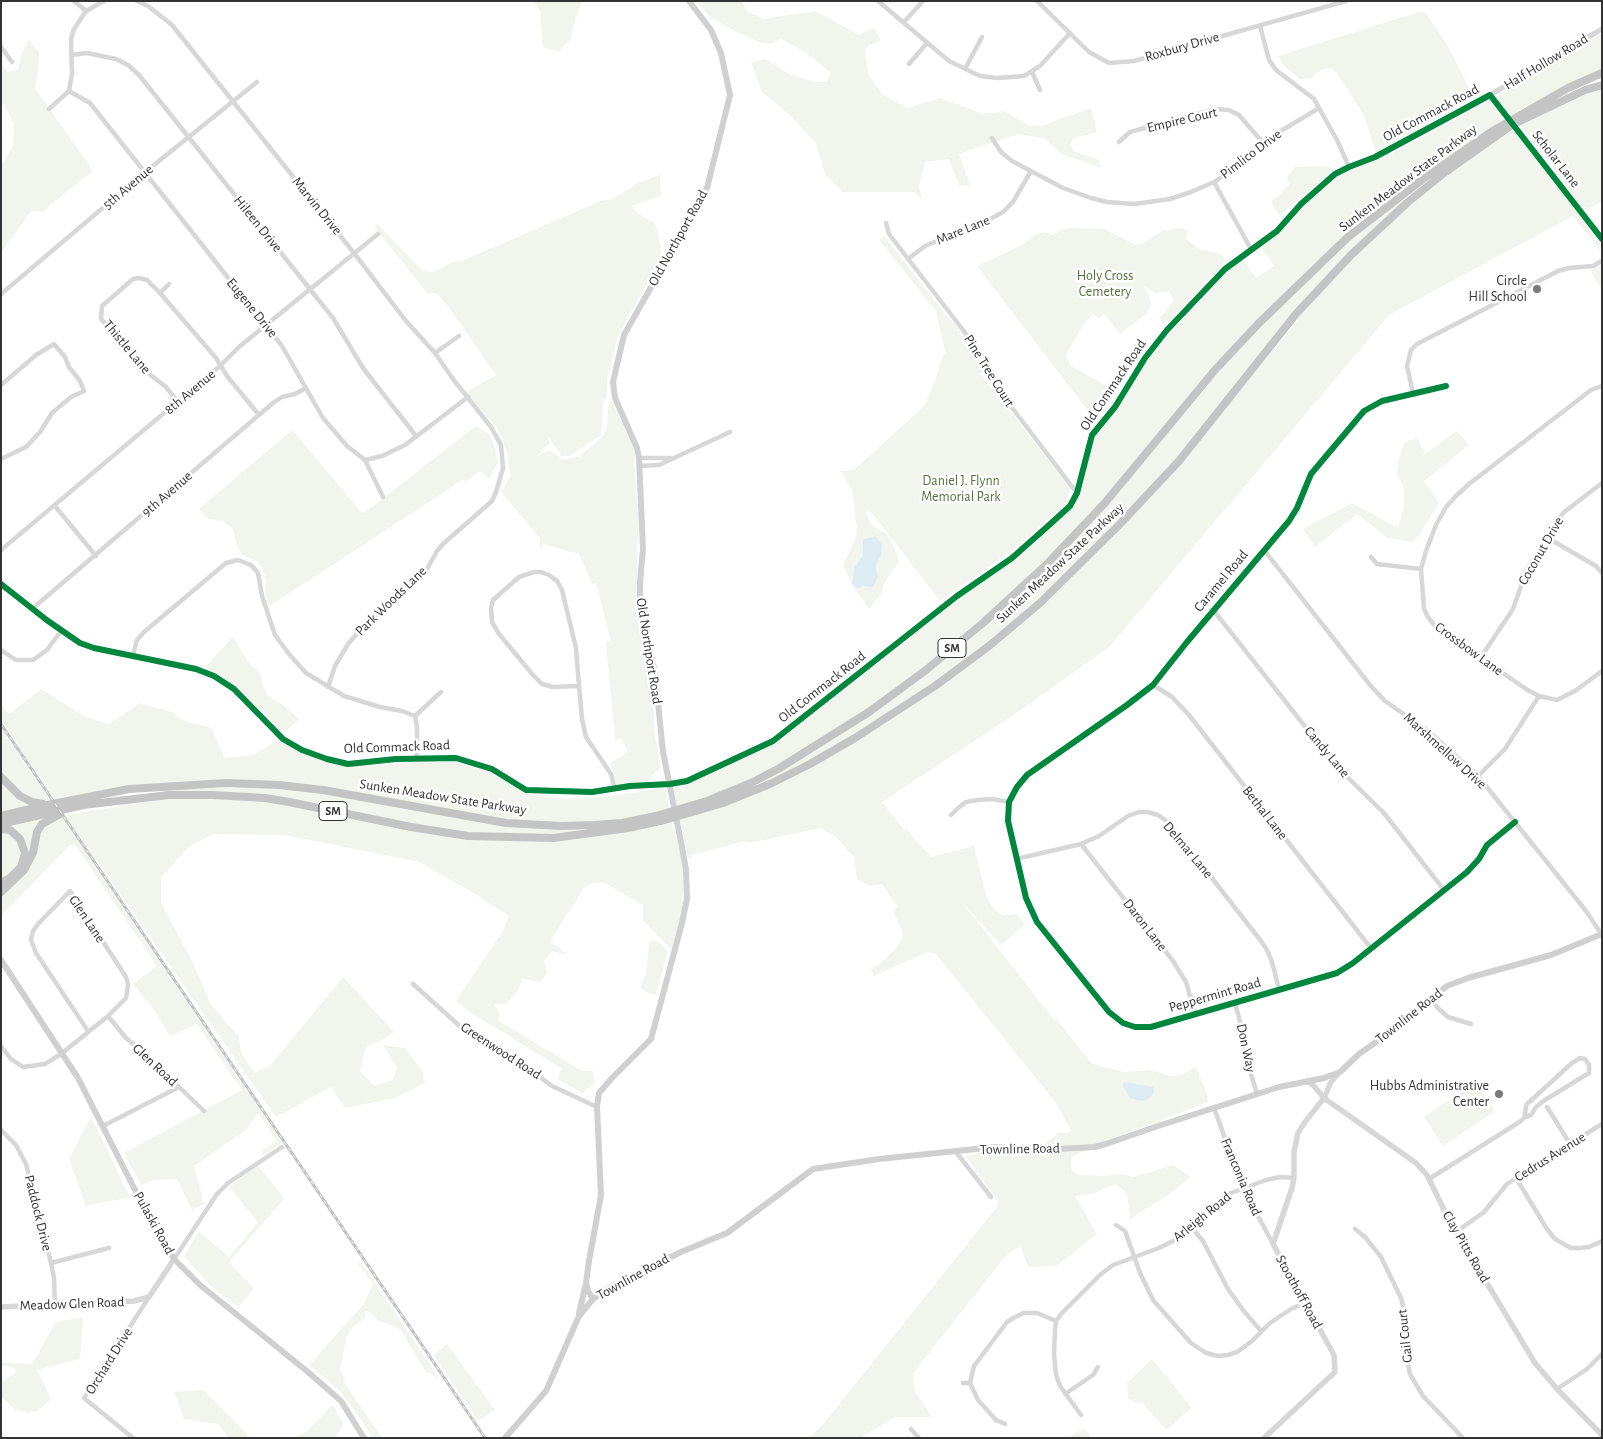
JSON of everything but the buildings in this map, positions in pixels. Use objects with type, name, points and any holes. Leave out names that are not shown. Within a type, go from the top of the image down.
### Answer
[{"type":"highway","name":"Sunken Meadow State Parkway","points":[[1,816],[128,789],[226,783],[279,785],[361,796],[506,823],[562,826],[594,825],[622,823],[656,816],[707,801],[751,783],[778,769],[869,712],[926,670],[983,623],[1046,565],[1166,431],[1215,370],[1259,323],[1348,237],[1415,185],[1491,132],[1568,88],[1602,73]]},
{"type":"highway","name":"Sunken Meadow State Parkway","points":[[1,824],[82,805],[169,795],[213,795],[265,798],[411,827],[468,836],[553,838],[628,828],[664,820],[723,803],[770,784],[855,738],[935,686],[996,640],[1040,603],[1120,525],[1179,461],[1296,314],[1351,255],[1408,202],[1444,173],[1512,125],[1585,90],[1602,85]]},
{"type":"highway","points":[[1,777],[20,796],[32,802],[47,805]]},
{"type":"highway","points":[[1,892],[20,876],[29,863],[37,832],[42,824],[55,815],[82,805]]},
{"type":"highway","points":[[1,829],[10,830],[20,838],[24,845],[25,853],[20,867],[10,878],[1,883]]},
{"type":"main road","name":"Old Northport Road","points":[[579,1316],[600,1196],[597,1107],[600,1093],[612,1078],[652,1039],[687,899],[686,870],[659,727],[655,673],[640,606],[639,594],[643,549],[639,458],[637,448],[615,398],[613,382],[626,331],[707,188],[730,95],[721,53],[711,30],[689,1]]},
{"type":"main road","name":"Townline Road","points":[[504,1438],[546,1391],[579,1316],[593,1299],[615,1285],[680,1252],[727,1233],[813,1169],[879,1159],[995,1147],[1038,1150],[1095,1147],[1279,1087],[1308,1082],[1340,1072],[1359,1054],[1390,1032],[1447,986],[1468,978],[1551,955],[1602,935]]},
{"type":"main road","name":"Pulaski Road","points":[[1,960],[78,1078],[156,1231],[174,1259],[200,1284],[341,1401],[364,1438]]},
{"type":"main road","points":[[586,1283],[593,1299]]},
{"type":"street","points":[[74,1],[86,11]]},
{"type":"street","points":[[49,109],[68,91],[72,73],[71,39],[74,29],[86,11],[104,1]]},
{"type":"street","name":"Marvin Drive","points":[[137,1],[148,6],[172,25],[486,420]]},
{"type":"street","points":[[878,1],[949,61],[980,76],[997,78],[1024,76],[1032,72],[1070,33]]},
{"type":"street","points":[[904,22],[923,1]]},
{"type":"street","name":"Roxbury Drive","points":[[1037,1],[1097,57],[1109,63],[1122,63],[1346,1]]},
{"type":"street","points":[[1260,26],[1269,60],[1276,70],[1314,99],[1349,166]]},
{"type":"street","name":"Half Hollow Road","points":[[1490,95],[1602,29]]},
{"type":"street","points":[[965,69],[982,37]]},
{"type":"street","points":[[909,64],[927,43]]},
{"type":"street","points":[[1,47],[12,62]]},
{"type":"street","name":"Hileen Drive","points":[[71,55],[87,53],[116,59],[128,65],[139,75],[333,318],[363,368],[416,436]]},
{"type":"street","points":[[1032,72],[1040,90]]},
{"type":"street","name":"5th Avenue","points":[[1,294],[144,173],[257,82]]},
{"type":"street","name":"Eugene Drive","points":[[68,91],[90,103],[282,346],[323,418],[335,433],[365,460]]},
{"type":"street","name":"Scholar Lane","points":[[1490,95],[1602,239]]},
{"type":"street","name":"Old Commack Road","points":[[1,584],[61,631],[80,643],[94,648],[196,669],[214,676],[234,689],[283,739],[302,750],[327,759],[348,764],[448,757],[465,760],[492,769],[526,790],[592,792],[630,786],[670,784],[687,781],[778,738],[957,596],[1012,558],[1070,506],[1077,493],[1092,435],[1115,407],[1145,358],[1167,330],[1225,269],[1277,231],[1301,204],[1335,174],[1349,166],[1375,157],[1490,95]]},
{"type":"street","name":"Pimlico Drive","points":[[992,138],[1001,152],[1012,162],[1080,195],[1108,202],[1134,204],[1170,198],[1191,192],[1214,182],[1244,162],[1276,134],[1319,108]]},
{"type":"street","name":"Empire Court","points":[[1119,142],[1130,132],[1215,109],[1229,110],[1239,115],[1264,144]]},
{"type":"street","name":"Mare Lane","points":[[908,259],[925,246],[1003,212],[1013,202],[1031,171]]},
{"type":"street","points":[[1214,182],[1251,249]]},
{"type":"street","name":"Pine Tree Court","points":[[886,223],[889,234],[983,356],[997,388],[1077,493]]},
{"type":"street","name":"8th Avenue","points":[[1,550],[178,402],[265,326],[378,234]]},
{"type":"street","points":[[1412,393],[1406,366],[1411,350],[1417,344],[1558,271],[1593,266],[1602,261]]},
{"type":"street","name":"Thistle Lane","points":[[160,294],[147,280],[133,279],[102,306],[100,312],[101,319],[148,374],[166,387],[178,402]]},
{"type":"street","points":[[169,284],[160,294],[216,358],[220,366],[259,415]]},
{"type":"street","points":[[435,354],[459,336]]},
{"type":"street","points":[[1,385],[36,355],[54,344],[65,357],[84,391],[71,397],[52,413],[40,432],[26,448],[1,459]]},
{"type":"street","name":"Caramel Road","points":[[1010,802],[1027,775],[1127,705],[1152,684],[1297,508],[1311,474],[1364,411],[1382,401],[1446,386]]},
{"type":"street","name":"Crossbow Lane","points":[[1602,386],[1591,390],[1456,496],[1446,507],[1436,525],[1421,569],[1424,609],[1435,626],[1526,689],[1539,696],[1557,700],[1575,692],[1602,671]]},
{"type":"street","name":"9th Avenue","points":[[32,609],[259,415],[282,397],[295,394],[306,388]]},
{"type":"street","points":[[383,497],[365,460],[394,452],[468,397]]},
{"type":"street","name":"Park Woods Lane","points":[[328,687],[335,666],[348,644],[362,628],[419,577],[427,569],[437,551],[492,501],[502,476],[503,458],[499,440],[486,420]]},
{"type":"street","points":[[639,466],[658,464],[730,432]]},
{"type":"street","points":[[639,458],[674,458]]},
{"type":"street","name":"Coconut Drive","points":[[1481,657],[1513,609],[1527,570],[1546,537],[1563,513],[1602,483]]},
{"type":"street","points":[[55,506],[96,556]]},
{"type":"street","points":[[1546,537],[1596,566],[1602,572]]},
{"type":"street","name":"Marshmellow Drive","points":[[1264,550],[1370,685],[1385,701],[1427,730],[1478,776],[1586,911],[1602,935]]},
{"type":"street","points":[[1371,557],[1377,564],[1421,569]]},
{"type":"street","points":[[133,655],[137,640],[144,632],[226,564],[238,560],[251,565],[258,573],[267,614],[276,635],[306,673],[344,696],[415,716]]},
{"type":"street","points":[[579,686],[553,687],[542,684],[532,675],[499,634],[492,622],[491,608],[493,600],[511,582],[526,573],[541,572],[549,575],[557,581],[562,590],[576,648],[582,719],[586,737],[611,774],[615,789]]},
{"type":"street","name":"Candy Lane","points":[[1214,610],[1338,767],[1383,812],[1444,890]]},
{"type":"street","points":[[1,650],[16,660],[33,660],[47,650],[61,631]]},
{"type":"street","name":"Bethal Lane","points":[[1152,684],[1172,698],[1189,716],[1370,947]]},
{"type":"street","points":[[415,716],[441,692]]},
{"type":"street","points":[[1478,776],[1505,749],[1539,696]]},
{"type":"street","points":[[415,716],[417,726],[417,758]]},
{"type":"street","points":[[951,816],[966,802],[992,799],[1010,802]]},
{"type":"street","name":"Peppermint Road","points":[[1010,802],[1008,820],[1016,859],[1026,898],[1037,922],[1109,1012],[1123,1023],[1135,1028],[1151,1027],[1337,973],[1467,872],[1488,845],[1515,822]]},
{"type":"street","name":"Delmar Lane","points":[[1016,859],[1082,844],[1099,836],[1128,816],[1140,812],[1158,815],[1169,823],[1261,941],[1272,962],[1279,989]]},
{"type":"street","name":"Daron Lane","points":[[1082,844],[1174,960],[1186,982],[1195,1014]]},
{"type":"street","name":"Glen Lane","points":[[1,1046],[11,1060],[23,1067],[45,1064],[61,1054],[108,1016],[126,998],[128,985],[126,977],[70,891],[38,924],[33,931],[31,940],[36,953],[88,1032]]},
{"type":"street","name":"Greenwood Road","points":[[413,984],[463,1029],[519,1062],[552,1086],[597,1107]]},
{"type":"street","points":[[1430,999],[1448,1016],[1470,1024]]},
{"type":"street","name":"Don Way","points":[[1235,1003],[1244,1036],[1245,1054],[1257,1094]]},
{"type":"street","name":"Glen Road","points":[[108,1016],[126,1038],[204,1111]]},
{"type":"street","points":[[1429,1179],[1521,1122],[1526,1105],[1572,1063],[1580,1058],[1585,1059],[1589,1065],[1589,1073],[1545,1100],[1536,1107],[1531,1115],[1524,1117]]},
{"type":"street","name":"Stoothoff Road","points":[[1264,1438],[1335,1372],[1334,1354],[1273,1244],[1292,1188],[1294,1152],[1298,1133],[1324,1098],[1331,1082],[1340,1072]]},
{"type":"street","name":"Clay Pitts Road","points":[[1308,1082],[1324,1098],[1416,1163],[1429,1179],[1456,1232],[1534,1363],[1602,1435]]},
{"type":"street","points":[[103,1126],[179,1087]]},
{"type":"street","points":[[1547,1107],[1570,1144]]},
{"type":"street","name":"Franconia Road","points":[[1214,1108],[1242,1188],[1273,1244]]},
{"type":"street","name":"Cedrus Avenue","points":[[1456,1232],[1484,1212],[1507,1184],[1602,1124]]},
{"type":"street","name":"Paddock Drive","points":[[1,1130],[19,1150],[26,1164],[51,1263],[54,1278],[55,1305]]},
{"type":"street","points":[[1,1141],[7,1136]]},
{"type":"street","points":[[149,1296],[217,1194],[228,1183],[282,1147]]},
{"type":"street","points":[[956,1152],[991,1197]]},
{"type":"street","name":"Arleigh Road","points":[[1056,1320],[1106,1270],[1134,1256],[1168,1244],[1191,1227],[1221,1199],[1242,1188],[1280,1177],[1294,1178]]},
{"type":"street","points":[[1516,1178],[1555,1239],[1571,1248],[1589,1247],[1602,1241]]},
{"type":"street","points":[[1116,1225],[1124,1231],[1145,1284],[1154,1300],[1197,1349],[1218,1356],[1228,1355],[1244,1347],[1281,1315],[1305,1303]]},
{"type":"street","points":[[1191,1227],[1203,1241],[1228,1289],[1261,1331]]},
{"type":"street","name":"Gail Court","points":[[1355,1229],[1365,1237],[1381,1257],[1401,1298],[1404,1310],[1405,1352],[1413,1380],[1423,1396],[1464,1438]]},
{"type":"street","points":[[51,1263],[109,1248]]},
{"type":"street","name":"Meadow Glen Road","points":[[1,1307],[118,1303],[134,1301],[149,1296]]},
{"type":"street","name":"Orchard Drive","points":[[133,1438],[84,1398],[149,1296]]},
{"type":"street","points":[[1006,1424],[996,1420],[985,1409],[978,1400],[970,1383],[974,1366],[979,1359],[1008,1322],[1024,1313],[1047,1316],[1056,1320],[1054,1364],[1058,1381],[1081,1415]]},
{"type":"street","points":[[1557,1389],[1587,1369],[1602,1354]]},
{"type":"street","points":[[1065,1394],[1093,1375],[1098,1367]]},
{"type":"street","points":[[963,1383],[970,1383]]},
{"type":"street","points":[[911,1429],[918,1438]]},
{"type":"street","points":[[1598,1438],[1602,1435]]},
{"type":"green space","points":[[533,1],[582,1],[571,39],[558,52],[543,47],[540,10]]},
{"type":"green space","points":[[696,1],[741,1],[748,12],[764,19],[815,11],[859,35],[874,28],[881,40],[869,45],[865,50],[868,73],[882,94],[907,108],[940,98],[983,114],[1004,111],[1028,125],[1041,126],[1091,108],[1097,132],[1074,138],[1071,143],[1073,151],[1099,160],[1101,168],[1062,154],[1044,138],[1018,134],[959,154],[970,186],[959,185],[949,159],[925,162],[919,187],[922,200],[915,192],[843,192],[825,174],[816,144],[790,115],[762,92],[751,62],[765,59],[789,74],[815,82],[827,82],[831,73],[807,53],[781,39],[771,44],[761,43],[731,29],[710,17]]},
{"type":"green space","points":[[1422,11],[1427,15],[1448,46],[1474,98],[1376,153],[1364,115],[1337,73],[1331,68],[1320,70],[1311,78],[1300,79],[1283,65],[1278,56]]},
{"type":"green space","points":[[1602,33],[1602,69],[1583,77],[1528,108],[1527,106],[1512,116],[1508,111],[1506,112],[1497,100],[1498,95]]},
{"type":"green space","points":[[29,39],[39,53],[35,88],[93,171],[44,212],[31,211],[1,253],[1,166],[13,146],[14,123],[1,101],[1,63],[8,72],[18,70],[22,52]]},
{"type":"green space","points":[[1602,87],[1602,202],[1585,210],[1520,125],[1567,101]]},
{"type":"green space","points":[[1488,101],[1491,102],[1504,122],[1312,266],[1097,507],[1033,575],[969,633],[900,687],[841,728],[778,766],[726,791],[678,808],[673,788],[686,784],[780,740],[1057,521],[1078,492],[1095,439],[1144,362],[1221,278],[1242,259],[1256,278],[1274,266],[1260,246],[1277,233],[1326,185],[1343,174],[1394,152]]},
{"type":"green space","points":[[1511,131],[1515,131],[1602,245],[1602,248],[1600,250],[1573,216],[1389,315],[1109,647],[1012,716],[882,802],[906,832],[906,829],[931,857],[974,846],[986,895],[992,907],[1002,915],[1017,914],[1025,924],[1001,945],[961,901],[1056,1022],[1054,1016],[1092,1064],[1124,1072],[1148,1070],[1171,1076],[1181,1075],[1196,1067],[1207,1094],[1208,1102],[1104,1142],[1071,1157],[1071,1170],[1078,1175],[1104,1176],[1120,1174],[1134,1177],[1173,1165],[1191,1177],[1168,1195],[1130,1219],[1127,1193],[1115,1184],[1095,1193],[1075,1196],[1097,1234],[1056,1266],[1028,1267],[1020,1245],[1004,1258],[913,1373],[915,1392],[932,1417],[895,1417],[860,1438],[809,1438],[825,1422],[997,1207],[998,1201],[966,1156],[985,1152],[1033,1155],[1058,1133],[1069,1133],[1070,1129],[1057,1104],[935,953],[926,952],[874,976],[871,969],[881,963],[898,946],[903,934],[894,913],[897,906],[882,884],[871,886],[857,879],[854,857],[836,837],[821,828],[749,843],[745,841],[691,855],[689,859],[680,819],[713,810],[786,780],[1006,636],[1186,456],[1334,276],[1377,233],[1423,193],[1464,162]]},
{"type":"green space","points":[[1327,166],[1335,169],[1279,216],[1271,202],[1289,185],[1287,177],[1295,167]]},
{"type":"green space","points":[[660,175],[661,196],[632,206],[637,213],[653,222],[658,232],[662,257],[618,335],[607,381],[607,395],[603,402],[601,435],[569,456],[562,456],[547,435],[550,443],[535,457],[550,450],[564,460],[576,457],[581,458],[581,455],[604,435],[607,426],[608,407],[611,401],[634,447],[639,527],[637,547],[637,608],[652,690],[655,736],[661,768],[648,781],[616,786],[610,763],[628,752],[621,738],[615,740],[606,642],[611,642],[596,582],[592,584],[579,554],[543,544],[540,548],[540,538],[501,492],[510,477],[508,454],[497,428],[466,392],[496,375],[448,306],[436,293],[428,294],[374,226],[377,224],[423,271],[434,272],[452,262],[464,260],[601,201],[614,199],[637,183]]},
{"type":"green space","points":[[1429,178],[1431,181],[1362,241],[1146,494],[1038,601],[975,653],[893,711],[812,760],[765,783],[763,780],[812,753],[888,702],[954,652],[1022,591],[1167,433],[1282,303],[1356,235]]},
{"type":"green space","name":"Holy Cross Cemetery","points":[[1180,228],[1188,230],[1186,239],[1199,249],[1221,254],[1226,262],[1171,319],[1162,323],[1159,319],[1174,301],[1169,291],[1155,293],[1143,285],[1148,292],[1151,306],[1147,313],[1120,334],[1105,314],[1099,318],[1091,313],[1092,316],[1085,322],[1066,356],[1071,366],[1114,390],[1095,420],[977,266],[1022,245],[1037,234],[1045,232],[1053,235],[1063,229],[1104,229],[1136,245],[1144,243],[1162,231]]},
{"type":"green space","name":"Daniel J. Flynn Memorial Park","points":[[884,236],[987,367],[980,374],[1071,488],[1065,505],[1014,549],[940,601],[869,509],[866,513],[869,521],[877,529],[886,533],[896,551],[899,562],[884,584],[881,594],[869,609],[854,588],[843,565],[855,540],[857,530],[852,490],[840,471],[854,470],[924,406],[935,382],[945,352],[936,311],[879,240]],"holes":[[[863,555],[881,555],[876,566],[878,577],[852,583],[854,568]]]},
{"type":"green space","points":[[1602,264],[1602,288],[1601,288],[1591,270]]},
{"type":"green space","points":[[476,426],[490,435],[495,449],[498,462],[489,479],[480,471],[465,482],[464,479],[268,607],[265,587],[266,580],[263,570],[257,561],[242,555],[237,546],[233,529],[223,521],[209,519],[199,509],[292,430],[363,514]]},
{"type":"green space","points":[[1457,431],[1469,445],[1424,481],[1439,503],[1419,535],[1411,542],[1388,538],[1357,514],[1315,547],[1303,529],[1352,503],[1398,528],[1404,506],[1404,488],[1397,474],[1404,443],[1417,438],[1425,454]]},
{"type":"green space","points":[[233,637],[249,663],[261,674],[262,684],[268,696],[284,706],[299,719],[286,731],[281,730],[235,684],[205,667]]},
{"type":"green space","points":[[41,689],[85,717],[109,724],[140,703],[172,712],[184,721],[212,728],[224,758],[254,755],[279,739],[307,755],[354,766],[433,761],[456,762],[482,770],[531,794],[554,798],[604,797],[663,788],[666,789],[669,811],[603,822],[563,824],[513,821],[287,784],[136,786],[70,797],[69,795],[55,800],[1,720],[1,705],[9,714]]},
{"type":"green space","points":[[1,729],[50,800],[44,801],[28,798],[1,774]]},
{"type":"green space","points":[[1,780],[33,805],[1,814]]},
{"type":"green space","points":[[259,787],[337,795],[521,828],[581,829],[582,832],[524,835],[461,832],[295,801],[164,793],[164,790],[189,788]]},
{"type":"green space","points":[[206,797],[254,800],[305,808],[456,837],[513,841],[570,839],[672,823],[682,858],[683,883],[683,910],[673,950],[643,920],[643,905],[605,883],[592,883],[584,888],[550,941],[568,955],[552,951],[544,961],[547,974],[540,982],[522,979],[519,989],[506,1004],[494,1004],[499,1011],[499,1021],[582,1071],[593,1071],[595,1083],[582,1093],[558,1079],[561,1068],[468,1011],[456,1001],[503,931],[509,916],[472,892],[419,862],[285,835],[214,834],[190,846],[161,877],[161,903],[193,963],[211,1005],[239,1037],[241,1052],[254,1073],[270,1066],[343,977],[394,1032],[380,1041],[366,1046],[360,1071],[374,1086],[393,1080],[397,1067],[383,1045],[405,1048],[421,1069],[425,1083],[395,1098],[345,1108],[331,1087],[276,1117],[65,815],[167,799]]},
{"type":"green space","points":[[61,816],[282,1143],[262,1154],[262,1151],[277,1141],[259,1114],[257,1114],[247,1129],[194,1166],[204,1204],[192,1210],[177,1179],[153,1180],[141,1185],[124,1153],[242,1090],[197,1024],[170,1036],[153,1008],[133,984],[157,966],[76,846],[70,845],[1,916],[1,894],[16,882],[40,829]]},
{"type":"green space","points":[[46,817],[36,829],[27,861],[19,872],[25,846],[7,828]]},
{"type":"green space","points":[[1,831],[9,832],[17,839],[22,848],[22,856],[19,865],[10,875],[1,880]]},
{"type":"green space","points":[[653,940],[657,941],[668,951],[656,994],[654,995],[640,987],[646,974],[649,945]]},
{"type":"green space","points":[[1476,1082],[1495,1111],[1443,1146],[1424,1117]]},
{"type":"green space","points":[[91,1117],[130,1197],[86,1206],[69,1158]]},
{"type":"green space","points":[[257,1165],[283,1196],[283,1200],[229,1262],[254,1289],[238,1307],[210,1285],[184,1256],[199,1232],[229,1257],[258,1222],[229,1187]]},
{"type":"green space","points":[[361,1262],[439,1378],[426,1372],[400,1329],[378,1320],[370,1312],[365,1311],[365,1318],[350,1329],[346,1339],[340,1370],[346,1385],[382,1438],[372,1438],[363,1422],[340,1391],[309,1365],[364,1304],[373,1283],[358,1264]]},
{"type":"green space","points":[[83,1317],[80,1359],[37,1370],[51,1399],[38,1411],[27,1413],[14,1409],[1,1396],[1,1382],[15,1373],[15,1368],[1,1365],[1,1363],[32,1364],[56,1322]]},
{"type":"green space","points":[[447,1344],[495,1410],[478,1421],[434,1355]]},
{"type":"green space","points":[[1152,1359],[1192,1408],[1166,1430],[1142,1402],[1136,1403],[1128,1398],[1127,1383]]},
{"type":"green space","points":[[203,1390],[251,1438],[229,1438],[218,1424],[184,1419],[174,1392]]},
{"type":"green space","points":[[332,1405],[344,1424],[335,1438],[293,1438],[307,1431]]},
{"type":"green space","points":[[1084,1428],[1092,1438],[1067,1438]]},
{"type":"shaded area","points":[[876,537],[882,545],[881,555],[876,566],[878,577],[873,587],[863,586],[857,589],[852,583],[854,568],[863,555],[863,539]]},
{"type":"shaded area","points":[[1124,1082],[1153,1087],[1154,1093],[1143,1101],[1130,1098],[1123,1086]]},
{"type":"railway","points":[[1,724],[485,1438]]},
{"type":"cycle path","points":[[1,584],[48,621],[80,643],[94,648],[196,669],[214,676],[234,689],[283,739],[302,750],[327,759],[348,764],[396,759],[456,758],[492,769],[526,790],[592,792],[630,786],[670,784],[687,781],[773,741],[957,596],[1012,558],[1070,506],[1077,493],[1092,435],[1115,407],[1145,358],[1167,330],[1225,269],[1277,231],[1301,204],[1335,174],[1375,157],[1490,95],[1602,239]]},
{"type":"cycle path","points":[[1446,386],[1382,401],[1364,411],[1311,474],[1297,508],[1289,521],[1153,685],[1027,775],[1017,787],[1009,802],[1008,821],[1026,898],[1037,922],[1109,1012],[1123,1023],[1135,1027],[1151,1027],[1337,973],[1353,963],[1467,872],[1479,859],[1487,845],[1515,822]]},
{"type":"place","name":"Circle Hill School","points":[[1537,289]]},
{"type":"place","name":"Hubbs Administrative Center","points":[[1499,1094]]}]
